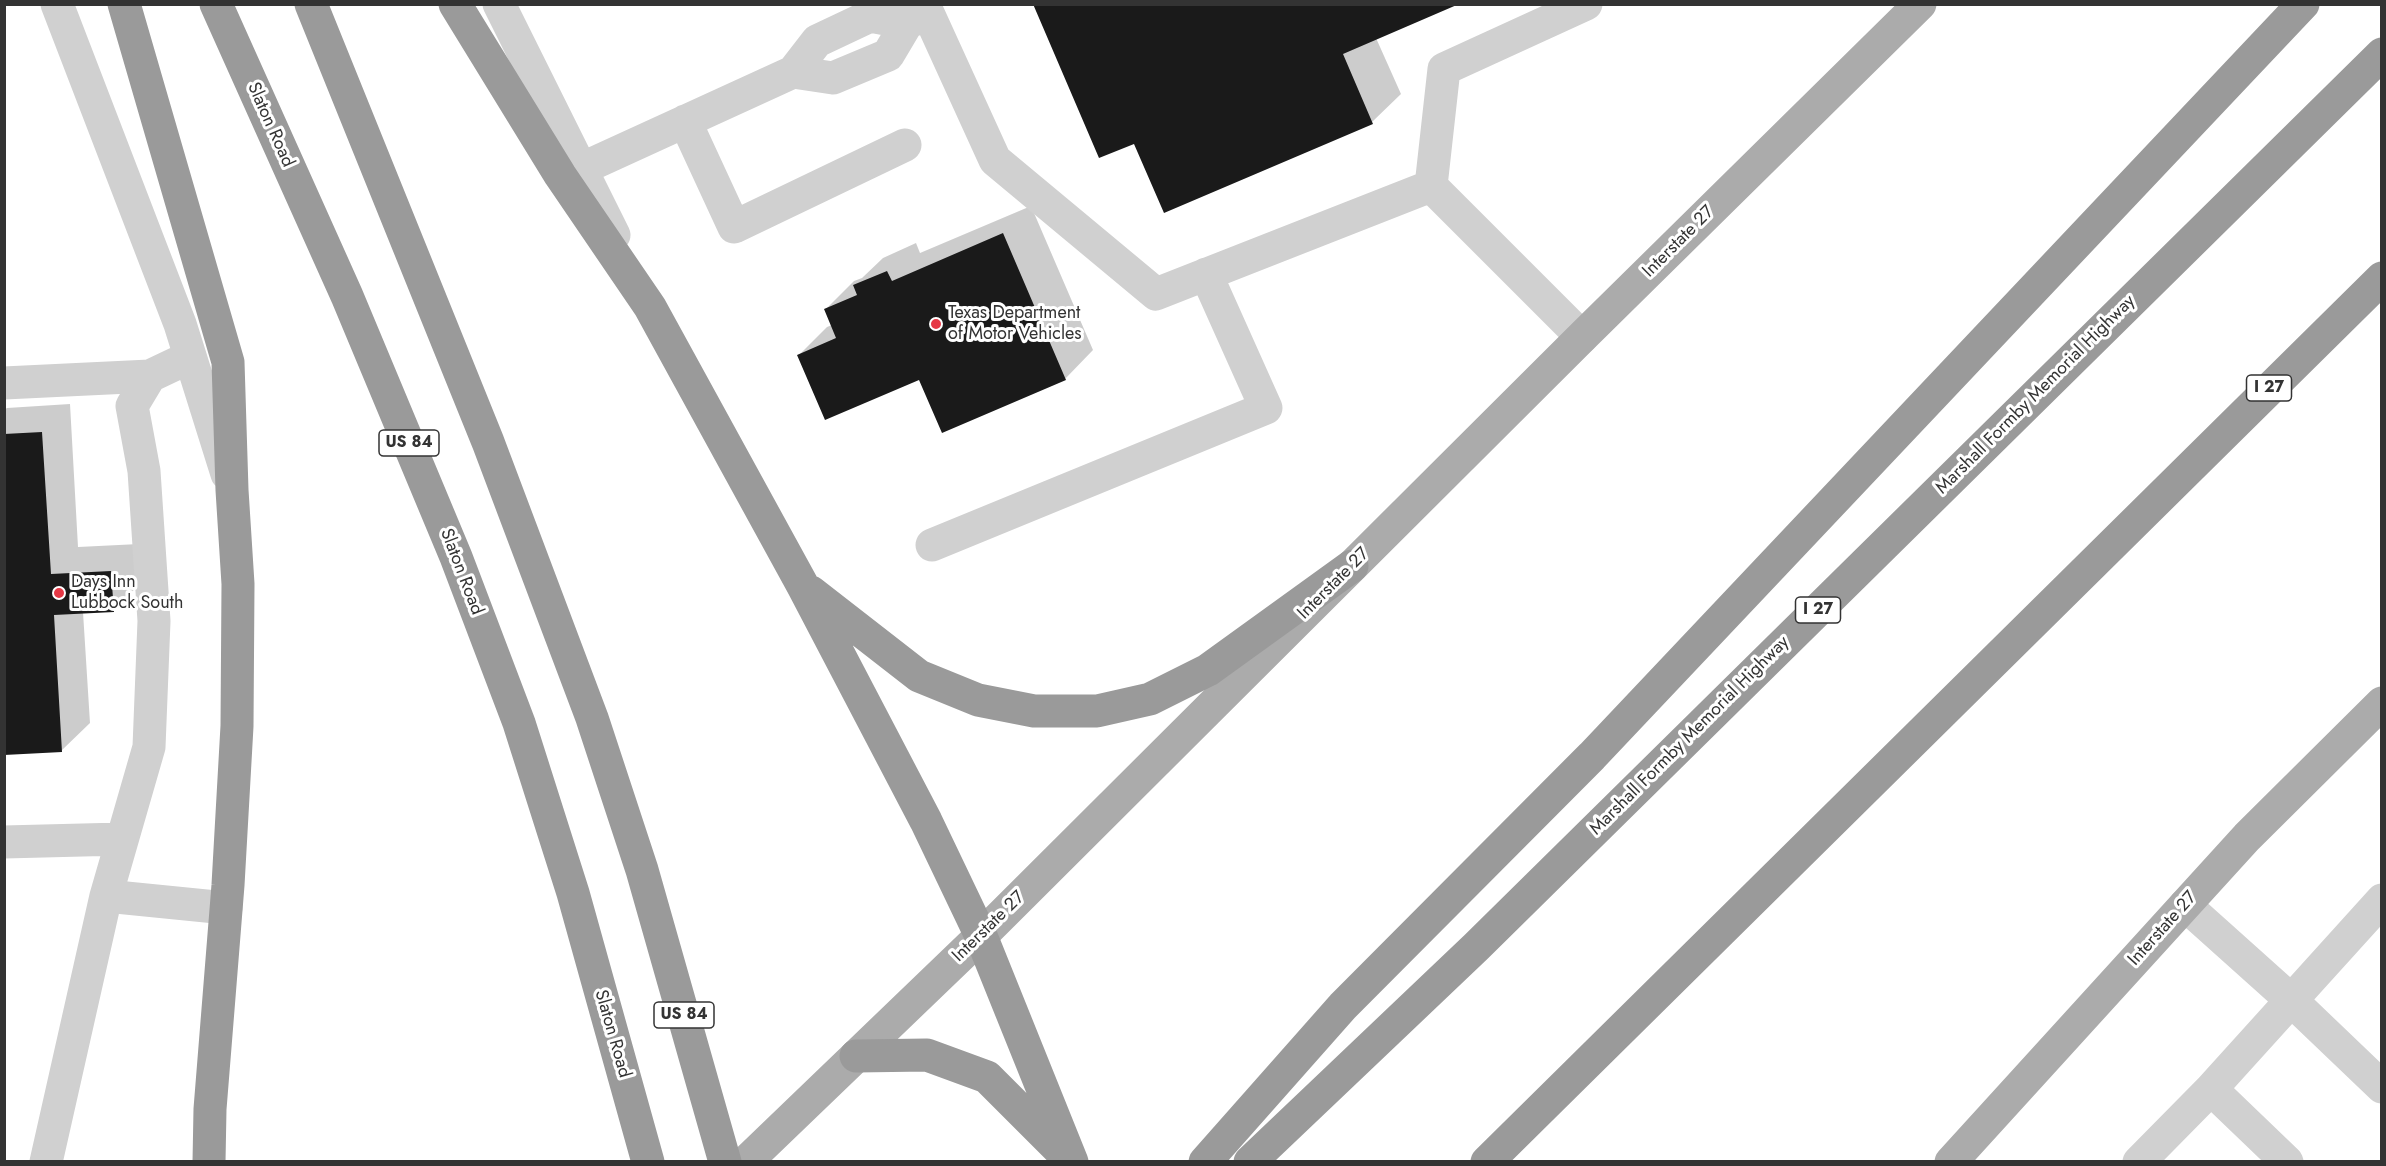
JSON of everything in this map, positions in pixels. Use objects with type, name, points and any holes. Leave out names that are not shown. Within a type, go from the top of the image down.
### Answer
[{"type":"highway","points":[[124,4],[228,362],[238,584],[237,726],[226,908],[210,1109],[209,1161]]},
{"type":"highway","name":"Slaton Road","points":[[216,4],[347,296],[456,557],[519,723],[573,893],[648,1161]]},
{"type":"highway","name":"US 84","points":[[311,4],[488,442],[592,718],[642,870],[725,1161]]},
{"type":"highway","points":[[455,4],[560,176],[650,307],[802,586],[926,821],[981,936],[1071,1161]]},
{"type":"highway","points":[[1205,1161],[1343,1006],[1600,747],[2303,4]]},
{"type":"highway","name":"Marshall Formby Memorial Highway","points":[[1250,1161],[1476,947],[2382,54]]},
{"type":"highway","name":"I 27","points":[[1487,1161],[2382,278]]},
{"type":"highway","points":[[802,586],[920,676],[978,700],[1034,711],[1097,711],[1150,699],[1208,670],[1352,566]]},
{"type":"highway","points":[[856,1056],[927,1055],[987,1077],[1071,1161]]},
{"type":"main road","name":"Interstate 27","points":[[746,1161],[981,936],[1920,4]]},
{"type":"main road","name":"Interstate 27","points":[[1951,1161],[2247,837],[2382,703]]},
{"type":"street","points":[[57,4],[180,324],[232,490]]},
{"type":"street","points":[[499,4],[650,307]]},
{"type":"street","points":[[1431,186],[1444,69],[1586,4]]},
{"type":"street","points":[[581,169],[793,72],[833,78],[888,55],[923,14],[995,160],[1156,294],[1431,186]]},
{"type":"street","points":[[685,122],[734,227],[905,146]]},
{"type":"street","points":[[1431,186],[1582,337]]},
{"type":"street","points":[[932,545],[1266,408],[1206,274]]},
{"type":"street","points":[[4,383],[150,376],[190,357]]},
{"type":"street","points":[[46,1161],[106,896],[149,747],[154,621],[144,471],[132,406],[150,376]]},
{"type":"street","points":[[4,842],[122,839]]},
{"type":"street","points":[[106,896],[226,908]]},
{"type":"street","points":[[2139,1161],[2211,1089],[2382,900]]},
{"type":"street","points":[[2185,905],[2291,1000],[2382,1087]]},
{"type":"street","points":[[2211,1089],[2287,1161]]},
{"type":"building","points":[[1033,4],[1459,4],[1343,54],[1373,124],[1164,213],[1134,144],[1099,158]]},
{"type":"building","name":"Texas Department of Motor Vehicles","points":[[1003,233],[1066,380],[942,433],[919,380],[825,420],[797,355],[836,338],[824,309],[857,295],[853,285],[887,271],[892,281]]},
{"type":"building","name":"Days Inn Lubbock South","points":[[42,432],[51,574],[111,571],[114,612],[54,615],[62,752],[4,755],[4,434]]},
{"type":"place","name":"Texas Department of Motor Vehicles","points":[[936,324]]},
{"type":"place","name":"Days Inn Lubbock South","points":[[59,593]]}]
